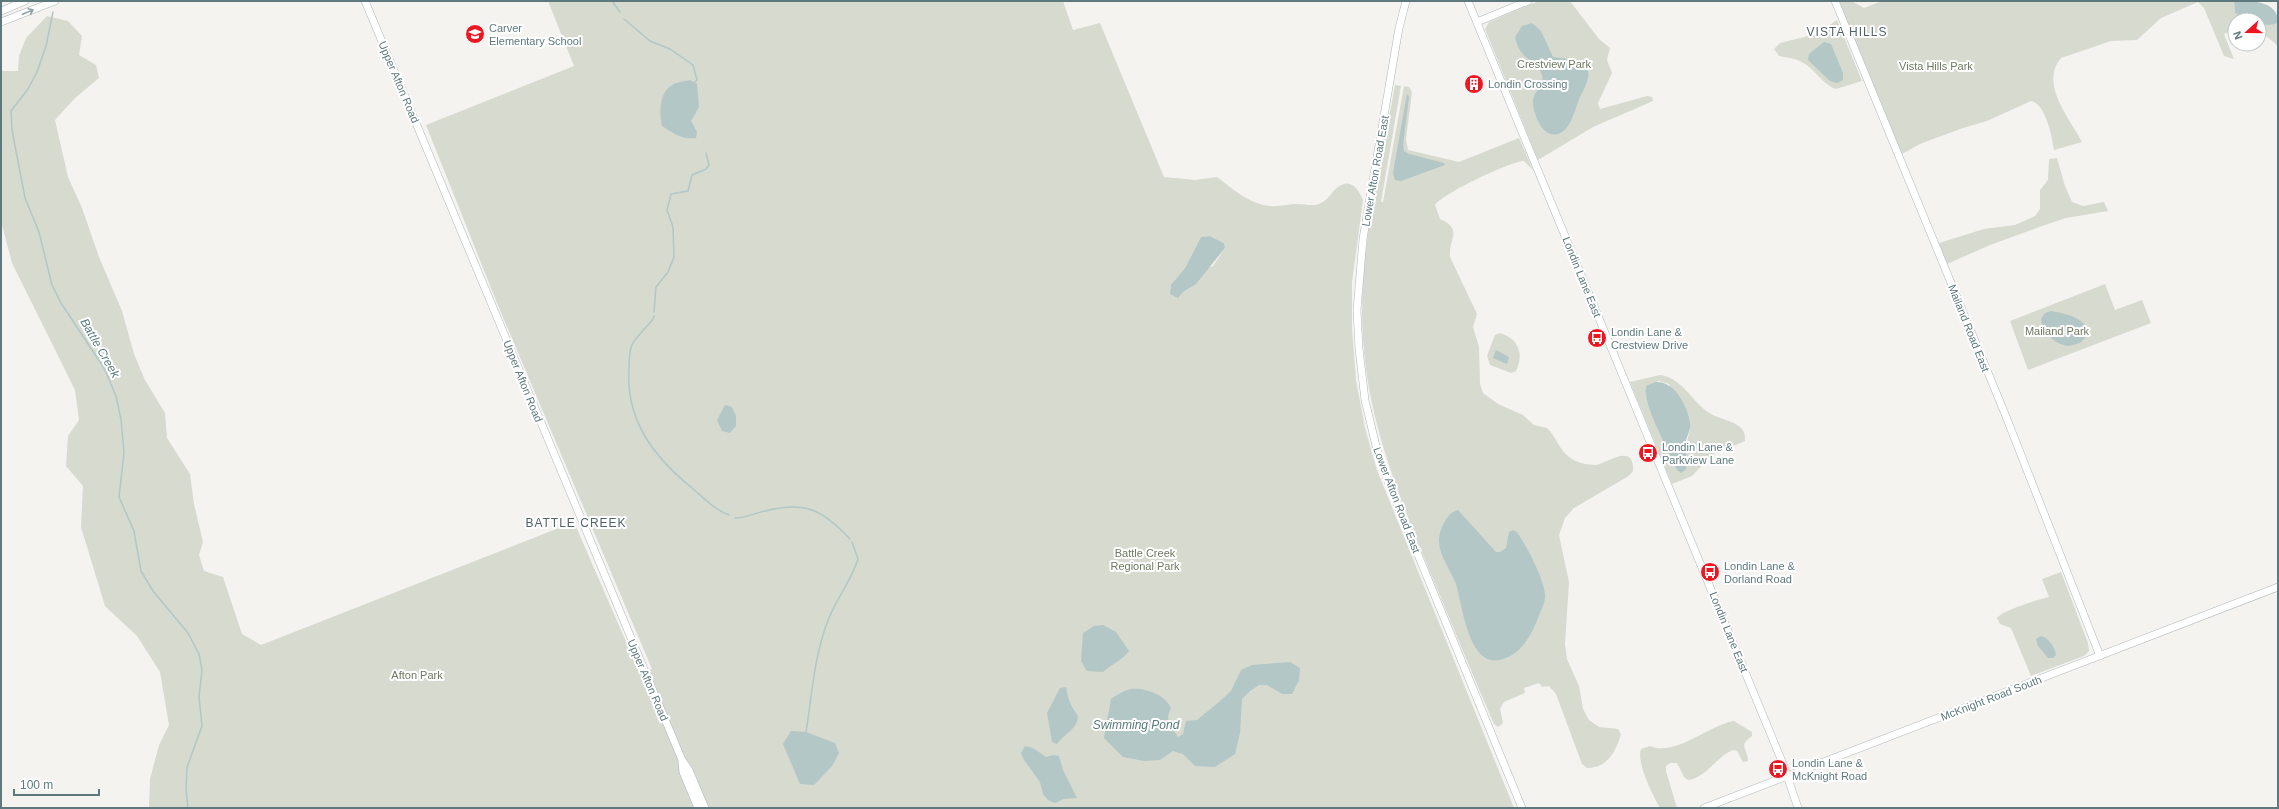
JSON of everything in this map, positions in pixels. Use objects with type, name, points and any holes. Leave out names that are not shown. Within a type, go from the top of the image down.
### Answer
[{"type":"street","points":[[1,11],[25,1]]},
{"type":"street","points":[[1,22],[55,1]]},
{"type":"street","name":"Upper Afton Road","points":[[365,1],[682,760],[689,770],[706,808]]},
{"type":"street","name":"Lower Afton Road East","points":[[1402,1],[1403,9]]},
{"type":"street","name":"Lower Afton Road East","points":[[1406,1],[1403,9],[1359,275],[1358,328],[1363,384],[1373,434],[1386,479],[1522,808]]},
{"type":"street","name":"Londin Lane East","points":[[1468,1],[1787,776],[1798,808]]},
{"type":"street","points":[[1477,22],[1528,1]]},
{"type":"street","name":"Mailand Road East","points":[[1835,1],[2006,418],[2100,656]]},
{"type":"street","name":"McKnight Road South","points":[[1704,808],[2278,587]]},
{"type":"street","name":"Upper Afton Road","points":[[682,760],[683,772],[698,808]]},
{"type":"green space","name":"Battle Creek Regional Park","points":[[548,1],[1063,1],[1073,30],[1100,23],[1164,177],[1195,180],[1217,177],[1248,199],[1262,205],[1273,206],[1318,204],[1327,199],[1334,190],[1344,184],[1351,184],[1354,186],[1363,200],[1352,282],[1352,329],[1356,380],[1365,428],[1377,470],[1514,808],[149,808],[150,779],[159,745],[169,725],[160,672],[137,636],[105,606],[81,527],[83,486],[66,466],[68,436],[79,420],[75,390],[12,263],[1,221],[1,71],[18,71],[19,56],[26,38],[47,16],[68,21],[82,36],[79,55],[96,65],[99,78],[75,98],[55,120],[68,177],[82,208],[99,257],[122,311],[134,354],[145,380],[165,413],[167,438],[190,474],[194,504],[203,542],[199,555],[204,571],[223,577],[242,634],[261,645],[574,522],[640,674],[652,669],[497,303],[426,125],[574,66]],"holes":[[[1210,236],[1224,243],[1225,248],[1213,266],[1175,280],[1185,268],[1201,237]]]},
{"type":"green space","name":"Crestview Park","points":[[1539,1],[1570,1],[1599,39],[1610,48],[1607,60],[1612,73],[1598,103],[1600,109],[1647,96],[1652,97],[1653,101],[1593,127],[1538,160],[1485,29],[1489,22]]},
{"type":"green space","name":"Vista Hills Park","points":[[1839,1],[1852,1],[1864,8],[1882,1],[2234,1],[2235,12],[2227,12],[2227,33],[2224,34],[2227,42],[2227,52],[2231,52],[2234,59],[2224,56],[2204,8],[2198,2],[2161,18],[2137,40],[2111,41],[2061,58],[2055,68],[2053,79],[2055,90],[2064,112],[2082,142],[2054,150],[2050,130],[2044,114],[2036,103],[2031,101],[1987,121],[1920,144],[1902,154]]},
{"type":"green space","points":[[1837,20],[1862,81],[1836,89],[1825,83],[1806,64],[1795,59],[1779,56],[1774,49],[1780,43],[1816,34]]},
{"type":"green space","points":[[2278,22],[2278,45],[2267,37],[2267,25]]},
{"type":"green space","points":[[1395,85],[1401,86],[1381,202],[1383,202],[1404,86],[1409,87],[1412,92],[1406,139],[1408,150],[1459,162],[1519,138],[1533,170],[1524,161],[1517,162],[1463,186],[1450,193],[1435,205],[1440,219],[1447,223],[1453,231],[1450,257],[1477,314],[1473,327],[1479,347],[1480,384],[1483,393],[1498,404],[1523,415],[1534,425],[1547,428],[1563,451],[1578,462],[1596,465],[1624,456],[1632,460],[1633,472],[1574,508],[1565,518],[1559,535],[1569,582],[1565,644],[1567,659],[1579,686],[1583,709],[1589,720],[1599,727],[1618,729],[1621,734],[1614,752],[1606,762],[1594,767],[1587,768],[1582,764],[1556,694],[1549,686],[1542,687],[1539,683],[1524,688],[1525,693],[1504,702],[1500,709],[1503,723],[1498,727],[1494,724],[1415,535],[1382,443],[1368,381],[1364,348],[1362,313],[1363,284],[1369,227]]},
{"type":"green space","points":[[2057,158],[2065,186],[2072,202],[2083,206],[2104,202],[2108,211],[2066,218],[1990,245],[1947,264],[1939,243],[1984,229],[2015,225],[2035,216],[2040,209],[2040,190],[2048,180],[2049,159]]},
{"type":"green space","name":"Mailand Park","points":[[2105,284],[2115,310],[2142,300],[2151,323],[2028,370],[2010,321]]},
{"type":"green space","points":[[1500,333],[1512,339],[1518,348],[1520,359],[1516,371],[1511,373],[1490,365],[1487,356],[1495,335]]},
{"type":"green space","points":[[1660,375],[1668,377],[1681,386],[1698,404],[1711,414],[1739,426],[1744,432],[1745,441],[1712,455],[1692,476],[1672,484],[1630,382]],"holes":[[[1659,381],[1669,384],[1690,429],[1686,446],[1686,469],[1677,470],[1646,395],[1647,385]]]},
{"type":"green space","points":[[2061,572],[2088,643],[2089,651],[2084,656],[2031,676],[2011,628],[2000,624],[1997,618],[2005,612],[2049,597],[2042,579]]},
{"type":"green space","points":[[1734,721],[1752,732],[1752,736],[1745,742],[1744,745],[1748,761],[1743,762],[1737,751],[1733,750],[1721,757],[1700,775],[1688,780],[1684,777],[1677,763],[1670,763],[1666,766],[1666,771],[1677,808],[1660,808],[1643,770],[1640,755],[1641,749],[1650,746],[1660,748],[1681,744],[1714,728]]},
{"type":"water","points":[[2234,1],[2262,3],[2273,9],[2277,15],[2278,22],[2267,25],[2267,12],[2235,12]]},
{"type":"water","points":[[1532,23],[1541,31],[1553,57],[1582,61],[1588,71],[1587,82],[1572,118],[1566,129],[1557,134],[1547,132],[1540,125],[1534,109],[1533,100],[1541,85],[1543,79],[1542,75],[1540,70],[1524,56],[1517,45],[1515,37],[1522,26]]},
{"type":"water","points":[[1824,42],[1831,44],[1843,73],[1843,80],[1837,83],[1830,81],[1808,60],[1809,54]]},
{"type":"water","points":[[690,80],[697,84],[699,107],[691,121],[697,132],[696,138],[686,138],[662,126],[660,115],[661,102],[669,87],[676,83]]},
{"type":"water","points":[[1407,94],[1409,97],[1403,145],[1404,151],[1409,154],[1444,163],[1445,165],[1401,181],[1395,180],[1393,173]]},
{"type":"water","points":[[1210,236],[1224,243],[1225,248],[1196,284],[1184,291],[1178,298],[1170,294],[1171,285],[1185,268],[1201,237]]},
{"type":"water","points":[[2051,311],[2069,315],[2081,321],[2087,331],[2086,337],[2080,343],[2069,346],[2054,340],[2044,329],[2041,319],[2045,313]]},
{"type":"water","points":[[1496,350],[1509,357],[1507,364],[1493,358]]},
{"type":"water","points":[[1656,382],[1663,383],[1675,390],[1687,410],[1689,417],[1690,426],[1686,441],[1686,469],[1681,473],[1677,470],[1647,402],[1647,385]]},
{"type":"water","points":[[725,405],[732,407],[736,416],[736,426],[730,433],[722,431],[717,420]]},
{"type":"water","points":[[1458,510],[1496,552],[1500,552],[1506,548],[1509,532],[1513,530],[1517,532],[1530,554],[1542,581],[1545,596],[1542,607],[1528,639],[1513,655],[1506,658],[1494,660],[1484,656],[1476,648],[1465,622],[1456,584],[1445,562],[1439,545],[1441,531],[1447,517],[1454,511]]},
{"type":"water","points":[[1103,625],[1116,632],[1129,651],[1103,672],[1087,671],[1081,661],[1083,633],[1094,626]]},
{"type":"water","points":[[2041,636],[2047,639],[2053,646],[2056,655],[2053,658],[2048,658],[2038,646],[2036,639]]},
{"type":"water","name":"Swimming Pond","points":[[1290,662],[1300,668],[1299,680],[1292,694],[1282,694],[1267,685],[1259,685],[1250,691],[1242,699],[1240,733],[1235,754],[1215,767],[1195,766],[1183,754],[1173,751],[1160,760],[1144,761],[1123,757],[1104,738],[1111,699],[1125,691],[1131,689],[1142,689],[1154,693],[1164,699],[1171,708],[1168,717],[1169,724],[1178,737],[1183,734],[1186,721],[1197,720],[1231,691],[1241,670],[1252,665]]},
{"type":"water","points":[[1066,687],[1070,703],[1078,716],[1073,728],[1057,744],[1052,742],[1047,713],[1060,688]]},
{"type":"water","points":[[791,731],[806,732],[835,743],[839,753],[832,766],[814,785],[800,784],[783,744]]},
{"type":"water","points":[[1025,746],[1033,748],[1046,757],[1053,755],[1059,756],[1063,770],[1077,798],[1064,799],[1055,803],[1048,800],[1043,794],[1040,782],[1024,760],[1021,753]]},
{"type":"waterway","points":[[612,1],[620,12]]},
{"type":"waterway","name":"Battle Creek","points":[[53,12],[46,46],[37,72],[28,89],[11,111],[12,130],[25,198],[39,232],[52,285],[61,303],[104,368],[116,396],[121,419],[124,453],[119,497],[134,531],[141,571],[153,591],[188,633],[199,654],[202,670],[199,697],[202,726],[187,767],[186,789],[188,808]]},
{"type":"waterway","points":[[624,19],[650,41],[670,49],[693,65],[697,80],[693,84]]},
{"type":"waterway","points":[[654,312],[656,287],[668,272],[674,257],[673,227],[667,210],[671,194],[688,191],[692,175],[706,169],[709,165],[706,153]]},
{"type":"waterway","points":[[654,316],[633,343],[630,352],[629,388],[632,406],[638,422],[645,436],[666,464],[710,503],[729,515]]},
{"type":"waterway","points":[[735,518],[779,508],[802,508],[821,514],[831,521],[850,539]]},
{"type":"waterway","points":[[806,732],[816,663],[823,636],[830,615],[858,559],[852,542]]},
{"type":"place","name":"Carver Elementary School","points":[[475,34]]},
{"type":"place","name":"Londin Crossing","points":[[1474,84]]},
{"type":"place","name":"Londin Lane & Crestview Drive","points":[[1597,338]]},
{"type":"place","name":"Londin Lane & Parkview Lane","points":[[1648,453]]},
{"type":"place","name":"Londin Lane & Dorland Road","points":[[1710,572]]},
{"type":"place","name":"Londin Lane & McKnight Road","points":[[1778,769]]},
{"type":"district","name":"VISTA HILLS","points":[[1847,32]]},
{"type":"district","name":"BATTLE CREEK","points":[[576,523]]},
{"type":"park label","name":"Afton Park","points":[[417,675]]}]
